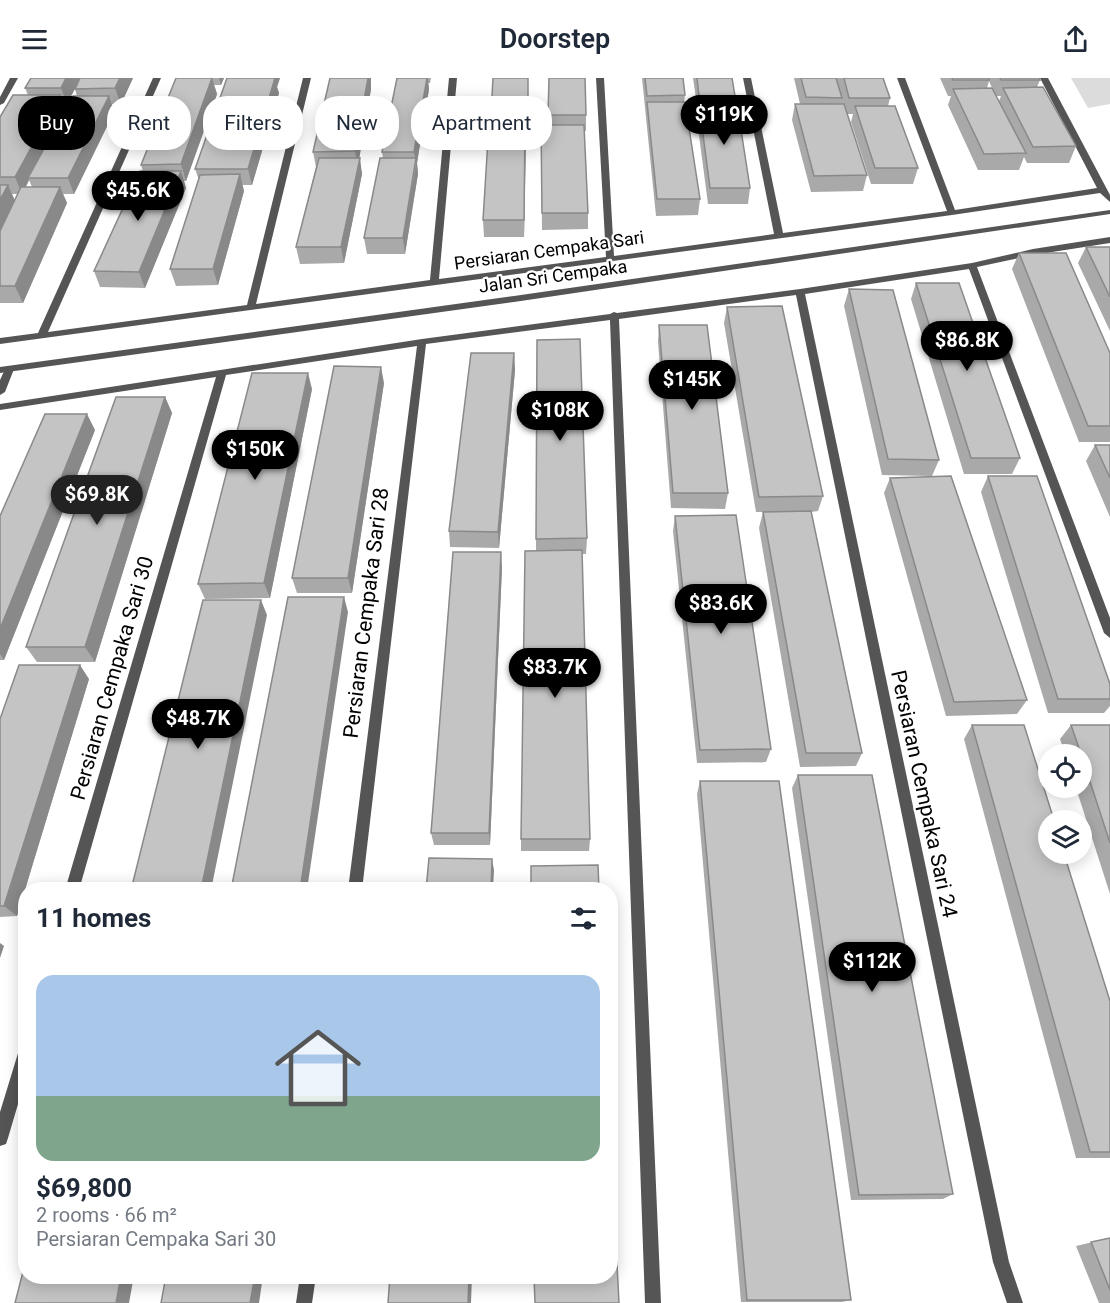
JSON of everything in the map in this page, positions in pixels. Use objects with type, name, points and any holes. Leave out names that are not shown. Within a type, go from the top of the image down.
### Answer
[{"type":"street","points":[[0,103],[14,78]]},
{"type":"street","points":[[42,335],[157,78]]},
{"type":"street","points":[[251,307],[307,78]]},
{"type":"street","points":[[434,282],[453,78]]},
{"type":"street","points":[[600,78],[610,259]]},
{"type":"street","points":[[747,78],[779,236]]},
{"type":"street","points":[[901,78],[952,213]]},
{"type":"street","points":[[1044,78],[1102,190],[1110,200]]},
{"type":"street","name":"Persiaran Cempaka Sari","points":[[0,341],[952,213],[1102,190]]},
{"type":"street","name":"Jalan Sri Cempaka","points":[[4,369],[525,297],[1110,212]]},
{"type":"street","points":[[0,407],[422,342],[800,292],[972,266],[1033,252],[1110,240]]},
{"type":"street","points":[[972,266],[1110,633]]},
{"type":"street","name":"Persiaran Cempaka Sari 24","points":[[800,292],[1000,1262],[1015,1303]]},
{"type":"street","points":[[614,315],[653,1303]]},
{"type":"street","name":"Persiaran Cempaka Sari 28","points":[[356,882],[422,342]]},
{"type":"street","points":[[0,392],[4,369]]},
{"type":"street","name":"Persiaran Cempaka Sari 30","points":[[74,882],[222,374]]},
{"type":"street","points":[[0,1138],[18,1077]]},
{"type":"street","points":[[304,1303],[307,1284]]},
{"type":"shaded area","points":[[1071,78],[1110,78],[1110,104],[1088,108]]},
{"type":"building","points":[[31,78],[66,78],[61,88],[25,88]]},
{"type":"building","points":[[80,78],[120,78],[115,88],[75,89]]},
{"type":"building","points":[[176,78],[212,78],[206,96],[203,96],[203,103],[191,136],[191,96],[169,96]]},
{"type":"building","points":[[227,78],[275,78],[270,96],[221,96]]},
{"type":"building","points":[[330,78],[368,78],[365,96],[326,96]]},
{"type":"building","points":[[397,78],[427,78],[424,96],[411,96],[411,150],[414,150],[414,152],[382,152],[382,150],[399,150],[399,96],[393,96]]},
{"type":"building","points":[[493,78],[528,78],[528,96],[492,96]]},
{"type":"building","points":[[549,78],[585,78],[586,115],[552,115],[552,96],[549,96]]},
{"type":"building","points":[[645,78],[683,78],[685,95],[647,96]]},
{"type":"building","points":[[697,78],[732,78],[735,96],[699,96]]},
{"type":"building","points":[[801,78],[836,78],[842,98],[806,97]]},
{"type":"building","points":[[844,78],[883,78],[890,98],[849,98]]},
{"type":"building","points":[[952,78],[989,78],[989,80],[953,80]]},
{"type":"building","points":[[1000,78],[1039,78],[1040,80],[1001,80]]},
{"type":"building","points":[[1043,87],[1076,146],[1033,147],[1003,88]]},
{"type":"building","points":[[992,88],[1026,153],[984,154],[953,89]]},
{"type":"building","points":[[13,95],[60,95],[18,96],[18,150],[30,150],[15,177],[0,177],[0,117]]},
{"type":"building","points":[[95,96],[107,96],[95,124]]},
{"type":"building","points":[[647,102],[685,102],[700,199],[657,199]]},
{"type":"building","points":[[699,104],[737,104],[750,188],[710,188]]},
{"type":"building","points":[[795,104],[844,104],[867,175],[814,176]]},
{"type":"building","points":[[855,106],[895,106],[918,168],[875,168]]},
{"type":"building","points":[[552,125],[584,125],[588,213],[542,213],[541,150],[552,150]]},
{"type":"building","points":[[315,143],[315,150],[355,150],[355,151],[313,152]]},
{"type":"building","points":[[203,146],[203,150],[254,150],[248,169],[195,169]]},
{"type":"building","points":[[43,150],[82,150],[68,178],[28,178]]},
{"type":"building","points":[[147,150],[186,150],[181,164],[141,165]]},
{"type":"building","points":[[487,150],[525,150],[524,220],[483,220]]},
{"type":"building","points":[[319,158],[360,158],[341,247],[296,247]]},
{"type":"building","points":[[380,158],[416,158],[403,238],[364,238]]},
{"type":"building","points":[[140,171],[181,171],[139,272],[94,271]]},
{"type":"building","points":[[240,174],[213,269],[170,269],[200,175]]},
{"type":"building","points":[[0,185],[8,185],[0,200]]},
{"type":"building","points":[[21,187],[60,187],[15,286],[0,286],[0,231]]},
{"type":"building","points":[[1086,247],[1110,247],[1110,297]]},
{"type":"building","points":[[1019,253],[1066,253],[1110,353],[1110,426],[1088,426]]},
{"type":"building","points":[[916,283],[959,283],[1020,458],[971,458]]},
{"type":"building","points":[[849,289],[893,290],[939,460],[888,459]]},
{"type":"building","points":[[782,306],[823,496],[759,497],[727,307]]},
{"type":"building","points":[[659,325],[707,325],[728,493],[673,493]]},
{"type":"building","points":[[580,339],[587,538],[536,539],[537,340]]},
{"type":"building","points":[[471,353],[514,353],[498,532],[449,531]]},
{"type":"building","points":[[334,366],[381,367],[348,578],[292,578]]},
{"type":"building","points":[[252,373],[308,373],[264,583],[198,584]]},
{"type":"building","points":[[116,397],[165,397],[85,647],[26,647]]},
{"type":"building","points":[[45,414],[87,414],[0,629],[0,516]]},
{"type":"building","points":[[1095,445],[1110,445],[1110,478]]},
{"type":"building","points":[[951,476],[1027,700],[954,702],[890,478]]},
{"type":"building","points":[[988,476],[1037,476],[1110,684],[1110,699],[1058,699]]},
{"type":"building","points":[[811,511],[862,753],[806,753],[763,512]]},
{"type":"building","points":[[736,515],[771,749],[700,750],[675,516]]},
{"type":"building","points":[[582,550],[590,839],[521,839],[525,551]]},
{"type":"building","points":[[453,552],[501,552],[489,833],[431,833]]},
{"type":"building","points":[[288,597],[344,597],[301,882],[233,882]]},
{"type":"building","points":[[203,600],[261,600],[203,882],[133,882]]},
{"type":"building","points":[[19,665],[80,665],[4,906],[0,906],[0,719]]},
{"type":"building","points":[[972,725],[1024,725],[1038,769],[1038,798],[1047,798],[1051,810],[1038,810],[1038,864],[1067,864],[1110,1001],[1110,1152],[1090,1152]]},
{"type":"building","points":[[1071,725],[1110,725],[1110,843],[1092,788],[1092,744],[1078,744]]},
{"type":"building","points":[[798,775],[872,775],[953,1194],[859,1195]]},
{"type":"building","points":[[700,781],[779,781],[851,1300],[747,1300]]},
{"type":"building","points":[[429,858],[492,859],[491,882],[427,882]]},
{"type":"building","points":[[598,865],[599,882],[531,882],[531,866]]},
{"type":"building","points":[[1110,1238],[1110,1290],[1091,1242]]},
{"type":"building","points":[[618,1283],[619,1303],[535,1303],[534,1284]]},
{"type":"building","points":[[20,1284],[120,1284],[116,1303],[15,1303]]},
{"type":"building","points":[[165,1284],[254,1284],[250,1303],[161,1303]]},
{"type":"building","points":[[389,1284],[469,1284],[468,1303],[388,1303]]}]
